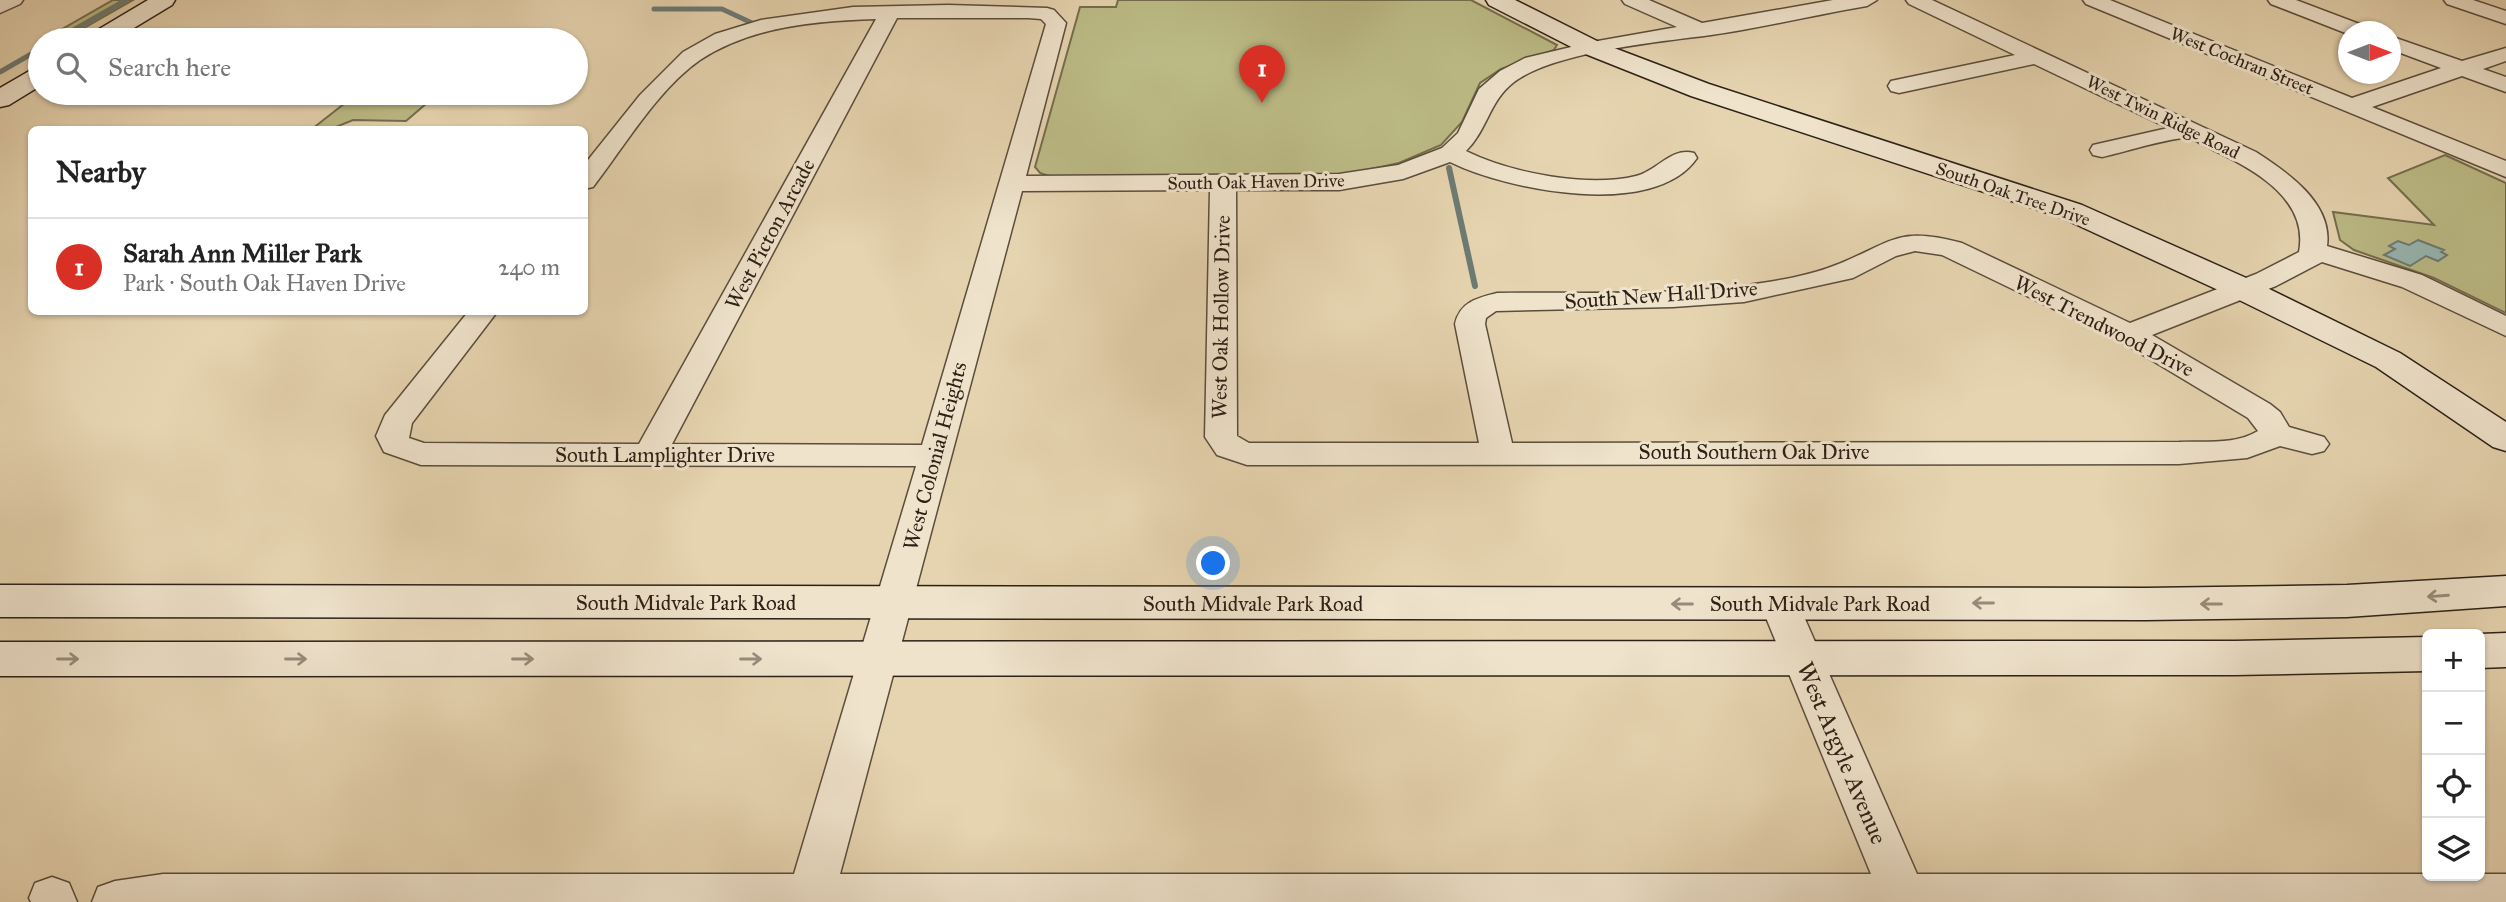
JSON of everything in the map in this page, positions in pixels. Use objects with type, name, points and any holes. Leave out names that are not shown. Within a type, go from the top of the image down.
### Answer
[{"type":"main road","points":[[118,28],[164,0]]},
{"type":"main road","name":"South Oak Tree Drive","points":[[1497,0],[1592,48],[1700,90],[2071,211],[2254,284],[2388,360],[2506,439]]},
{"type":"main road","points":[[0,99],[28,82]]},
{"type":"main road","name":"South Midvale Park Road","points":[[0,601],[895,604],[2298,603],[2506,591]]},
{"type":"main road","points":[[2485,651],[2506,649]]},
{"type":"main road","points":[[0,659],[2275,658],[2422,654]]},
{"type":"street","points":[[0,7],[13,0]]},
{"type":"street","points":[[1632,0],[1702,30]]},
{"type":"street","name":"South Oak Haven Drive","points":[[1010,184],[1339,182],[1403,172],[1451,153],[1468,136],[1487,94],[1508,76],[1533,63],[1592,48],[1867,0]]},
{"type":"street","name":"West Twin Ridge Road","points":[[1916,0],[2192,130],[2268,170],[2289,188],[2306,209],[2316,232],[2312,250]]},
{"type":"street","name":"West Cochran Street","points":[[2093,0],[2506,170]]},
{"type":"street","points":[[2278,0],[2338,23]]},
{"type":"street","points":[[2454,0],[2506,18]]},
{"type":"street","name":"West Colonial Heights","points":[[811,895],[1056,26],[1055,15],[1028,12],[889,13]]},
{"type":"street","points":[[588,177],[661,85],[693,55],[732,35],[780,21],[827,13],[889,13]]},
{"type":"street","name":"West Picton Arcade","points":[[650,455],[889,13]]},
{"type":"street","points":[[2401,46],[2506,85]]},
{"type":"street","points":[[2351,106],[2465,70],[2506,54]]},
{"type":"street","points":[[1899,86],[2038,57]]},
{"type":"street","points":[[2102,150],[2192,130]]},
{"type":"street","points":[[1451,153],[1487,169],[1529,179],[1581,186],[1625,186],[1652,180],[1685,158]]},
{"type":"street","name":"West Oak Hollow Drive","points":[[1223,184],[1220,428],[1223,453]]},
{"type":"street","name":"South New Hall Drive","points":[[1497,452],[1471,336],[1472,314],[1469,306],[1497,302],[1625,302],[1735,295],[1833,275],[1918,237]]},
{"type":"street","name":"West Trendwood Drive","points":[[1918,237],[1952,249],[2129,334],[2259,411],[2269,419],[2274,432]]},
{"type":"street","points":[[2129,334],[2254,284],[2312,256],[2312,250],[2412,281],[2506,327]]},
{"type":"street","name":"South Lamplighter Drive","points":[[480,315],[396,422],[387,448],[421,454],[935,456]]},
{"type":"street","points":[[2274,432],[2312,444]]},
{"type":"street","name":"South Southern Oak Drive","points":[[1223,453],[2179,453],[2251,447],[2266,442],[2274,432]]},
{"type":"street","name":"West Argyle Avenue","points":[[1779,604],[1904,898]]},
{"type":"street","points":[[115,902],[163,895],[2388,899],[2506,895]]},
{"type":"shaded area","points":[[113,0],[133,0],[84,28],[64,28]]},
{"type":"shaded area","points":[[1118,0],[1471,0],[1557,45],[1554,50],[1501,69],[1480,83],[1462,122],[1441,145],[1399,163],[1343,175],[1049,176],[1040,173],[1035,167],[1080,7],[1116,7]]},
{"type":"shaded area","points":[[343,105],[425,105],[406,121],[353,120],[338,126],[316,126]]},
{"type":"shaded area","points":[[2445,155],[2506,183],[2506,313],[2434,278],[2354,250],[2340,240],[2333,212],[2434,225],[2388,178]]},
{"type":"water","points":[[2418,240],[2444,250],[2441,252],[2447,255],[2438,261],[2426,256],[2410,266],[2384,255],[2395,249],[2389,246],[2398,241],[2409,245]]},
{"type":"waterway","points":[[77,28],[126,0]]},
{"type":"waterway","points":[[654,9],[722,9],[752,23]]},
{"type":"waterway","points":[[0,72],[28,56]]},
{"type":"waterway","points":[[1449,168],[1475,286]]},
{"type":"place","name":"Sarah Ann Miller Park","points":[[1262,103]]}]
